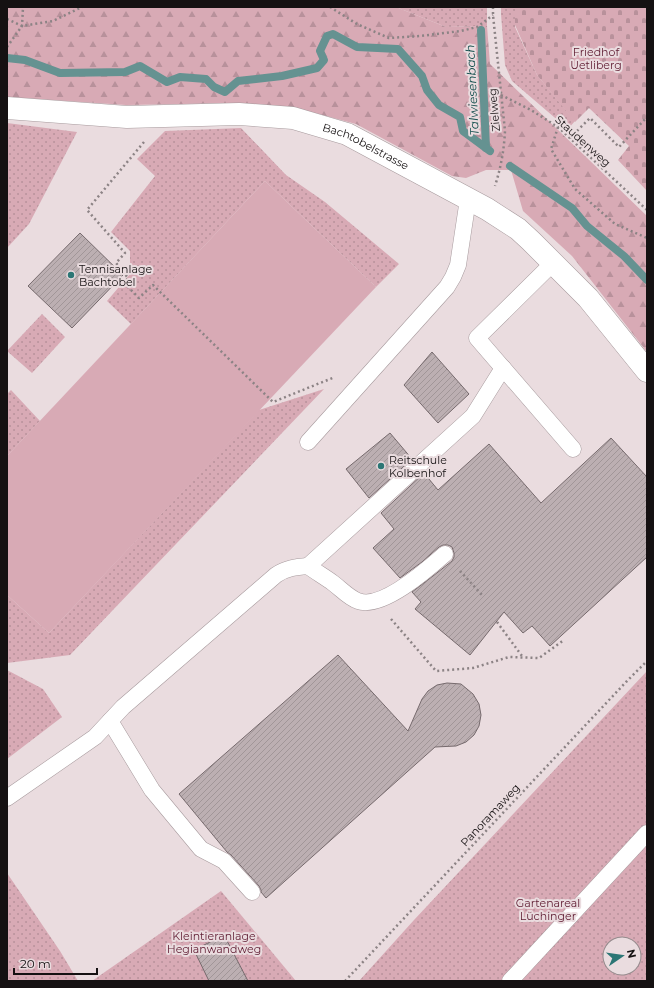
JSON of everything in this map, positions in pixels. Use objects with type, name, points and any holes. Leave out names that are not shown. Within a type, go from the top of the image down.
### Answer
[{"type":"street","name":"Bachtobelstrasse","points":[[7,108],[127,116],[239,114],[293,118],[347,134],[487,209],[518,229],[531,240],[588,298],[647,371]]},
{"type":"lane","points":[[308,442],[440,296],[453,277],[460,259],[468,199]]},
{"type":"lane","points":[[553,263],[477,338],[573,449]]},
{"type":"lane","points":[[7,798],[95,737],[123,707],[276,575],[288,568],[308,566],[473,416],[503,368]]},
{"type":"lane","points":[[308,566],[351,597],[358,601],[371,602],[384,598],[417,578],[445,554]]},
{"type":"lane","points":[[110,721],[152,790],[200,849],[224,861],[252,892]]},
{"type":"lane","points":[[510,981],[647,833]]},
{"type":"path","points":[[8,46],[22,26],[23,7]]},
{"type":"path","points":[[7,19],[22,26],[53,21],[82,7]]},
{"type":"path","points":[[330,7],[356,24],[389,38],[461,31],[477,27],[493,15]]},
{"type":"path","name":"Zielweg","points":[[487,209],[496,186],[501,166],[505,131],[493,7]]},
{"type":"path","name":"Staudenweg","points":[[501,94],[558,127],[647,210]]},
{"type":"path","points":[[166,115],[87,210],[125,253],[116,262],[128,278],[124,283],[139,298],[153,285],[273,402],[338,376],[371,373]]},
{"type":"path","points":[[570,138],[590,118],[619,147],[647,118]]},
{"type":"path","points":[[558,127],[552,149],[575,189],[616,224],[647,238]]},
{"type":"path","points":[[445,554],[483,596]]},
{"type":"path","points":[[384,598],[396,613],[390,618],[436,671],[473,668],[509,657],[522,656],[539,658],[564,640]]},
{"type":"path","points":[[497,622],[522,656]]},
{"type":"path","name":"Panoramaweg","points":[[345,981],[647,661]]},
{"type":"green space","points":[[7,7],[396,7],[446,27],[487,26],[490,64],[647,216],[647,352],[572,256],[523,211],[511,170],[486,170],[466,178],[452,176],[356,124],[296,108],[239,103],[126,105],[7,97]]},
{"type":"green space","points":[[396,7],[487,7],[487,26],[446,27]]},
{"type":"green space","points":[[501,7],[515,7],[515,27],[537,75],[575,121],[568,129],[512,81],[505,65]]},
{"type":"green space","name":"Friedhof Uetliberg","points":[[515,7],[647,7],[647,191],[618,160],[629,146],[589,108],[575,122],[537,75],[515,25]]},
{"type":"green space","points":[[7,123],[77,132],[29,224],[7,248]]},
{"type":"green space","points":[[241,128],[286,175],[325,202],[399,264],[376,287],[265,181],[131,324],[107,301],[130,274],[130,251],[111,232],[155,176],[137,159],[165,131]]},
{"type":"green space","points":[[265,181],[376,287],[49,633],[7,595],[7,456]]},
{"type":"green space","points":[[42,314],[65,337],[32,373],[7,351]]},
{"type":"green space","points":[[324,389],[70,655],[7,663],[7,595],[49,633],[259,410]]},
{"type":"green space","points":[[11,390],[40,421],[7,456],[7,394]]},
{"type":"green space","points":[[7,670],[43,689],[62,717],[7,759]]},
{"type":"green space","name":"Gartenareal Lüchinger","points":[[647,671],[647,981],[359,981],[414,920]]},
{"type":"green space","points":[[7,873],[60,951],[78,981],[7,981]]},
{"type":"green space","name":"Kleintieranlage Hegianwandweg","points":[[221,891],[296,981],[92,981]]},
{"type":"building","name":"Tennisanlage Bachtobel","points":[[80,233],[123,275],[72,328],[28,286]]},
{"type":"building","points":[[432,352],[469,394],[438,423],[404,385]]},
{"type":"building","name":"Reitschule Kolbenhof","points":[[390,433],[412,459],[369,498],[346,469]]},
{"type":"building","points":[[611,438],[647,477],[647,557],[550,646],[532,626],[523,633],[504,612],[470,655],[415,609],[421,602],[412,592],[452,561],[454,553],[452,547],[443,545],[439,547],[400,578],[373,548],[394,529],[381,513],[424,473],[438,490],[489,444],[541,503]]},
{"type":"building","points":[[338,655],[408,731],[422,699],[428,691],[437,685],[447,683],[461,684],[473,694],[479,704],[481,715],[479,726],[474,735],[466,742],[456,746],[435,747],[266,898],[261,892],[259,886],[227,852],[179,794]]},
{"type":"building","points":[[224,935],[248,981],[209,981],[194,950]]},
{"type":"waterway","name":"Talwiesenbach","points":[[481,30],[486,148]]},
{"type":"waterway","points":[[7,58],[25,60],[60,73],[125,72],[140,66],[167,82],[180,77],[206,79],[214,87],[225,92],[238,81],[282,76],[317,68],[324,60],[320,51],[327,36],[333,34],[357,47],[398,49],[422,76],[427,90],[439,105],[460,117],[463,131],[490,151]]},
{"type":"waterway","points":[[510,166],[572,208],[587,226],[624,256],[647,280]]},
{"type":"place","name":"Tennisanlage Bachtobel","points":[[71,275]]},
{"type":"place","name":"Reitschule Kolbenhof","points":[[381,466]]}]
